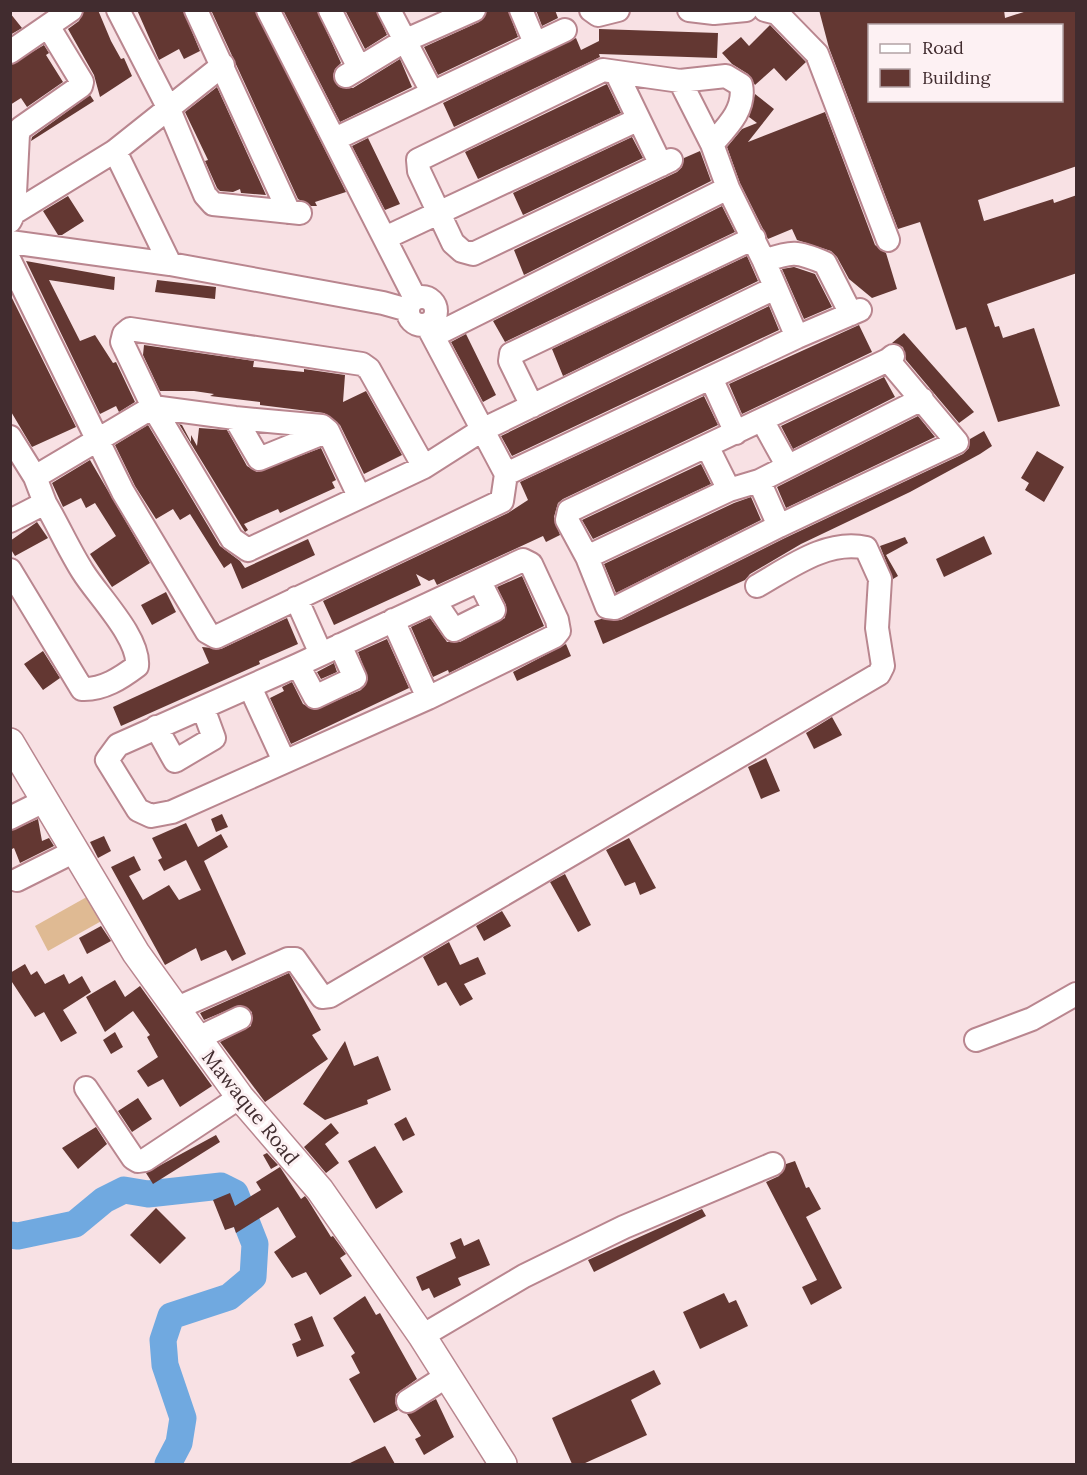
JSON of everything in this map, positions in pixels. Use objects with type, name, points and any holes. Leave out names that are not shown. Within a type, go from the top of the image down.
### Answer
[{"type":"main road","name":"Mawaque Road","points":[[10,742],[136,953],[240,1097],[320,1190],[422,1336],[503,1464]]},
{"type":"street","points":[[10,52],[71,10]]},
{"type":"street","points":[[118,10],[168,107],[205,195],[213,204],[294,213],[196,10]]},
{"type":"street","points":[[268,10],[385,238],[411,304]]},
{"type":"street","points":[[330,10],[353,72],[447,17],[474,10]]},
{"type":"street","points":[[389,10],[432,92]]},
{"type":"street","points":[[521,10],[535,44]]},
{"type":"street","points":[[591,10],[598,15],[618,10]]},
{"type":"street","points":[[689,10],[714,13],[746,10]]},
{"type":"street","points":[[765,10],[777,13],[817,54],[888,240]]},
{"type":"street","points":[[12,217],[14,171],[18,134],[21,128],[81,86],[82,82],[48,26]]},
{"type":"street","points":[[334,139],[565,30]]},
{"type":"street","points":[[12,217],[115,151],[223,65]]},
{"type":"street","points":[[616,72],[637,120],[666,162],[473,254],[462,251],[453,243],[418,171],[418,160],[603,70],[680,81],[726,76],[741,85],[741,103],[734,119],[712,144]]},
{"type":"street","points":[[680,81],[712,144],[728,188],[754,238],[797,337]]},
{"type":"street","points":[[385,238],[637,120]]},
{"type":"street","points":[[115,151],[170,264]]},
{"type":"street","points":[[430,330],[728,188]]},
{"type":"street","points":[[532,406],[510,362],[512,354],[754,238]]},
{"type":"street","points":[[10,242],[170,264],[383,303],[411,304],[424,296],[435,305],[430,330],[506,474],[502,501],[216,637],[207,632],[123,492],[96,441],[10,261]]},
{"type":"street","points":[[506,474],[797,337],[856,312],[825,263],[800,252],[788,252],[764,261]]},
{"type":"street","points":[[424,468],[369,369],[362,364],[130,329],[124,334],[122,342],[153,407],[232,539],[248,550],[359,496],[424,468],[482,430],[775,288]]},
{"type":"street","points":[[891,358],[922,399],[957,442],[779,526],[615,608],[607,607],[587,557],[567,520],[569,511],[891,358]]},
{"type":"street","points":[[711,378],[736,433]]},
{"type":"street","points":[[587,557],[729,490],[759,482],[786,465],[922,399]]},
{"type":"street","points":[[35,477],[153,407],[318,426],[328,431],[359,496]]},
{"type":"street","points":[[235,418],[262,466],[328,431]]},
{"type":"street","points":[[762,420],[786,465]]},
{"type":"street","points":[[707,446],[729,490]]},
{"type":"street","points":[[10,570],[82,689],[93,690],[110,683],[137,666],[138,655],[115,615],[83,572],[45,503],[35,477],[14,452]]},
{"type":"street","points":[[759,482],[779,526]]},
{"type":"street","points":[[10,521],[45,503]]},
{"type":"street","points":[[175,1009],[288,959],[295,959],[302,966],[322,997],[330,996],[879,674],[883,666],[877,628],[880,579],[866,548],[840,547],[814,555],[757,586]]},
{"type":"street","points":[[523,560],[531,564],[557,620],[559,631],[555,636],[428,698],[172,812],[151,816],[138,810],[107,760],[118,745],[435,602],[523,560]]},
{"type":"street","points":[[435,602],[454,630],[494,610],[480,582]]},
{"type":"street","points":[[296,598],[331,649],[355,678],[315,696],[298,665]]},
{"type":"street","points":[[393,620],[428,698]]},
{"type":"street","points":[[250,687],[284,761]]},
{"type":"street","points":[[156,728],[175,761],[214,738],[203,708]]},
{"type":"street","points":[[10,818],[45,801]]},
{"type":"street","points":[[17,880],[75,851]]},
{"type":"street","points":[[976,1040],[1032,1019],[1077,994]]},
{"type":"street","points":[[196,1039],[240,1018]]},
{"type":"street","points":[[86,1088],[133,1158],[138,1161],[145,1160],[240,1097]]},
{"type":"street","points":[[422,1336],[524,1276],[624,1227],[773,1164]]},
{"type":"street","points":[[408,1401],[447,1376]]},
{"type":"shaded area","points":[[92,894],[105,919],[48,951],[35,926]]},
{"type":"building","points":[[84,10],[98,10],[111,41],[121,59],[124,58],[132,76],[100,97],[94,75],[68,29],[79,21]]},
{"type":"building","points":[[137,10],[183,10],[200,51],[184,59],[179,49],[159,60]]},
{"type":"building","points":[[211,10],[255,10],[346,192],[315,202],[317,206],[311,206],[298,199]]},
{"type":"building","points":[[283,10],[317,10],[341,63],[335,69],[333,76],[339,87],[353,88],[400,59],[412,87],[340,122]]},
{"type":"building","points":[[345,10],[376,10],[387,35],[365,49]]},
{"type":"building","points":[[487,10],[508,10],[518,37],[438,75],[424,47],[479,22]]},
{"type":"building","points":[[536,10],[555,10],[558,18],[542,26]]},
{"type":"building","points":[[819,10],[1004,10],[1005,18],[1030,10],[1077,10],[1077,166],[978,200],[984,221],[1053,199],[1054,203],[1077,195],[1077,273],[987,304],[995,327],[999,326],[1003,338],[1034,328],[1060,406],[998,422],[966,327],[956,330],[920,222],[898,229],[829,48]]},
{"type":"building","points":[[10,13],[22,28],[10,35]]},
{"type":"building","points":[[770,25],[806,62],[786,81],[774,68],[755,85],[748,74],[732,64],[722,53],[741,37],[749,46]]},
{"type":"building","points":[[599,29],[718,33],[717,58],[599,54],[600,57],[454,127],[443,103],[576,38],[581,50],[599,41]]},
{"type":"building","points":[[44,45],[49,53],[46,55],[63,82],[27,107],[21,98],[10,105],[10,65]]},
{"type":"building","points":[[607,84],[621,113],[478,179],[465,152]]},
{"type":"building","points":[[217,87],[266,195],[241,193],[240,189],[233,192],[220,191],[217,188],[205,161],[208,160],[185,112]]},
{"type":"building","points":[[755,94],[774,109],[748,142],[825,112],[875,245],[886,253],[897,289],[872,298],[849,279],[837,257],[831,251],[797,240],[792,229],[768,239],[740,183],[727,147],[742,129],[757,123],[749,117]]},
{"type":"building","points":[[90,95],[94,101],[31,141],[32,137]]},
{"type":"building","points":[[632,137],[643,158],[523,215],[513,193]]},
{"type":"building","points":[[368,138],[400,204],[385,210],[352,146]]},
{"type":"building","points":[[700,151],[711,181],[524,275],[514,250],[677,172],[682,167],[684,158]]},
{"type":"building","points":[[68,196],[84,221],[62,235],[58,235],[43,211]]},
{"type":"building","points":[[722,206],[735,232],[505,342],[493,321]]},
{"type":"building","points":[[747,256],[758,281],[563,376],[552,349]]},
{"type":"building","points":[[26,261],[115,277],[114,290],[49,280],[80,341],[95,335],[113,363],[116,362],[135,402],[119,412],[116,406],[100,414]]},
{"type":"building","points":[[794,267],[815,274],[832,307],[804,319],[782,269]]},
{"type":"building","points":[[157,280],[216,287],[215,299],[155,292]]},
{"type":"building","points":[[10,294],[76,427],[32,447],[10,410]]},
{"type":"building","points":[[769,306],[779,330],[512,456],[501,436]]},
{"type":"building","points":[[859,325],[872,352],[742,414],[729,384]]},
{"type":"building","points":[[904,333],[974,412],[959,423],[906,360],[903,347],[892,343]]},
{"type":"building","points":[[466,334],[496,395],[483,402],[451,342]]},
{"type":"building","points":[[144,345],[254,361],[253,367],[304,372],[304,369],[345,375],[343,402],[366,391],[402,455],[364,474],[340,425],[324,413],[260,405],[260,402],[210,396],[214,394],[194,391],[160,391],[143,355]]},
{"type":"building","points":[[884,377],[895,397],[793,449],[781,426]]},
{"type":"building","points":[[704,396],[718,425],[563,499],[558,503],[554,517],[560,535],[546,542],[543,536],[437,585],[434,579],[429,581],[416,574],[421,585],[334,625],[323,601],[508,513],[528,500],[520,482]]},
{"type":"building","points":[[918,416],[935,437],[786,508],[777,487]]},
{"type":"building","points":[[179,424],[182,425],[191,442],[191,435],[197,446],[199,428],[227,430],[247,466],[257,472],[321,448],[336,480],[332,482],[335,488],[280,513],[278,509],[244,524],[248,530],[245,532]]},
{"type":"building","points":[[148,425],[220,546],[240,561],[245,568],[308,539],[315,555],[242,589],[231,563],[224,568],[190,514],[180,520],[173,509],[156,519],[135,486],[115,445]]},
{"type":"building","points":[[984,431],[992,446],[980,454],[910,492],[801,544],[750,574],[745,580],[603,644],[594,621],[621,620],[785,538],[963,454],[969,448],[970,439]]},
{"type":"building","points":[[1037,451],[1064,467],[1044,502],[1025,490],[1029,483],[1021,478]]},
{"type":"building","points":[[90,460],[150,563],[112,587],[90,554],[116,536],[95,503],[86,508],[81,498],[63,507],[52,483]]},
{"type":"building","points":[[701,464],[711,484],[593,539],[582,520]]},
{"type":"building","points":[[751,497],[761,520],[616,593],[604,564]]},
{"type":"building","points":[[37,522],[48,538],[15,556],[10,548],[10,541]]},
{"type":"building","points":[[984,536],[992,554],[944,577],[936,559]]},
{"type":"building","points":[[905,537],[908,543],[886,555],[898,576],[893,579],[880,546]]},
{"type":"building","points":[[522,576],[544,626],[449,673],[448,670],[433,677],[411,627],[430,618],[447,642],[460,642],[505,618],[506,605],[497,587]]},
{"type":"building","points":[[166,592],[176,612],[152,625],[141,605]]},
{"type":"building","points":[[287,618],[298,644],[259,661],[260,664],[121,726],[113,707],[209,663],[202,647],[221,649]]},
{"type":"building","points":[[387,639],[409,688],[291,744],[270,698],[284,691],[282,687],[292,682],[303,704],[315,710],[361,690],[368,679],[358,652]]},
{"type":"building","points":[[566,644],[571,656],[517,681],[513,672]]},
{"type":"building","points":[[43,651],[60,678],[43,690],[24,664]]},
{"type":"building","points":[[334,663],[337,672],[321,679],[317,672]]},
{"type":"building","points":[[832,717],[842,735],[814,749],[806,733]]},
{"type":"building","points":[[766,758],[780,791],[761,799],[748,767]]},
{"type":"building","points":[[222,814],[228,827],[216,832],[211,819]]},
{"type":"building","points":[[38,819],[42,841],[49,838],[54,846],[20,863],[14,848],[10,850],[10,831]]},
{"type":"building","points":[[186,823],[198,847],[221,834],[228,847],[204,861],[246,954],[232,961],[226,950],[201,961],[196,948],[165,965],[111,867],[134,856],[141,870],[129,876],[143,900],[169,885],[179,900],[201,890],[186,860],[164,871],[158,860],[162,858],[152,838]]},
{"type":"building","points":[[104,836],[111,851],[98,858],[90,842]]},
{"type":"building","points":[[629,838],[656,888],[640,895],[635,882],[625,886],[606,850]]},
{"type":"building","points":[[565,874],[591,925],[578,932],[550,882]]},
{"type":"building","points":[[502,911],[511,926],[484,941],[476,926]]},
{"type":"building","points":[[101,926],[111,941],[87,954],[79,938]]},
{"type":"building","points":[[449,942],[460,965],[478,957],[486,974],[464,984],[473,999],[460,1006],[446,982],[438,986],[423,957]]},
{"type":"building","points":[[25,964],[31,975],[37,971],[45,984],[64,974],[69,984],[82,976],[91,992],[63,1010],[77,1033],[61,1042],[44,1012],[35,1017],[10,979],[10,973]]},
{"type":"building","points":[[289,973],[321,1030],[312,1035],[328,1059],[265,1102],[220,1042],[251,1026],[252,1012],[240,1005],[204,1020],[200,1013]]},
{"type":"building","points":[[115,980],[125,997],[140,986],[212,1086],[180,1107],[163,1079],[148,1087],[137,1071],[158,1057],[147,1037],[150,1035],[133,1011],[105,1032],[86,997]]},
{"type":"building","points":[[115,1032],[123,1047],[111,1054],[103,1040]]},
{"type":"building","points":[[345,1041],[354,1066],[378,1056],[391,1090],[367,1100],[368,1104],[325,1120],[303,1104]]},
{"type":"building","points":[[138,1098],[152,1119],[132,1132],[118,1111]]},
{"type":"building","points":[[406,1117],[415,1135],[403,1141],[394,1124]]},
{"type":"building","points":[[331,1123],[339,1133],[325,1144],[339,1163],[326,1173],[304,1147]]},
{"type":"building","points":[[96,1127],[107,1144],[78,1169],[62,1148]]},
{"type":"building","points":[[216,1135],[220,1142],[153,1184],[146,1173]]},
{"type":"building","points":[[375,1146],[403,1192],[376,1209],[348,1161]]},
{"type":"building","points":[[267,1153],[278,1165],[271,1169],[263,1155]]},
{"type":"building","points":[[795,1161],[806,1188],[809,1187],[821,1209],[806,1217],[842,1288],[811,1305],[802,1287],[817,1280],[766,1182],[779,1176],[786,1164]]},
{"type":"building","points":[[280,1167],[301,1199],[305,1196],[331,1237],[333,1236],[346,1254],[340,1258],[352,1276],[320,1295],[306,1272],[292,1278],[274,1252],[296,1237],[278,1207],[236,1233],[234,1227],[225,1230],[213,1200],[230,1193],[235,1206],[261,1190],[256,1182]]},
{"type":"building","points":[[156,1208],[186,1238],[160,1264],[130,1235]]},
{"type":"building","points":[[702,1209],[706,1216],[594,1272],[588,1260]]},
{"type":"building","points":[[461,1238],[464,1246],[479,1239],[490,1265],[458,1278],[461,1285],[434,1298],[429,1288],[422,1291],[416,1277],[456,1258],[450,1243]]},
{"type":"building","points":[[724,1293],[729,1303],[736,1300],[748,1326],[700,1349],[683,1312]]},
{"type":"building","points":[[365,1296],[376,1315],[380,1313],[417,1379],[396,1394],[395,1402],[398,1410],[374,1423],[349,1379],[360,1373],[351,1356],[355,1353],[333,1318]]},
{"type":"building","points":[[312,1316],[324,1346],[297,1357],[292,1344],[301,1340],[294,1324]]},
{"type":"building","points":[[654,1370],[661,1384],[631,1400],[647,1435],[583,1464],[572,1464],[552,1418]]},
{"type":"building","points":[[436,1399],[454,1437],[424,1455],[415,1439],[421,1436],[407,1414]]},
{"type":"building","points":[[385,1446],[395,1464],[348,1464]]},
{"type":"waterway","points":[[10,1235],[18,1236],[75,1224],[104,1200],[124,1190],[148,1194],[221,1186],[235,1193],[255,1244],[253,1277],[229,1297],[171,1316],[163,1340],[165,1365],[183,1418],[179,1443],[168,1464]]}]
